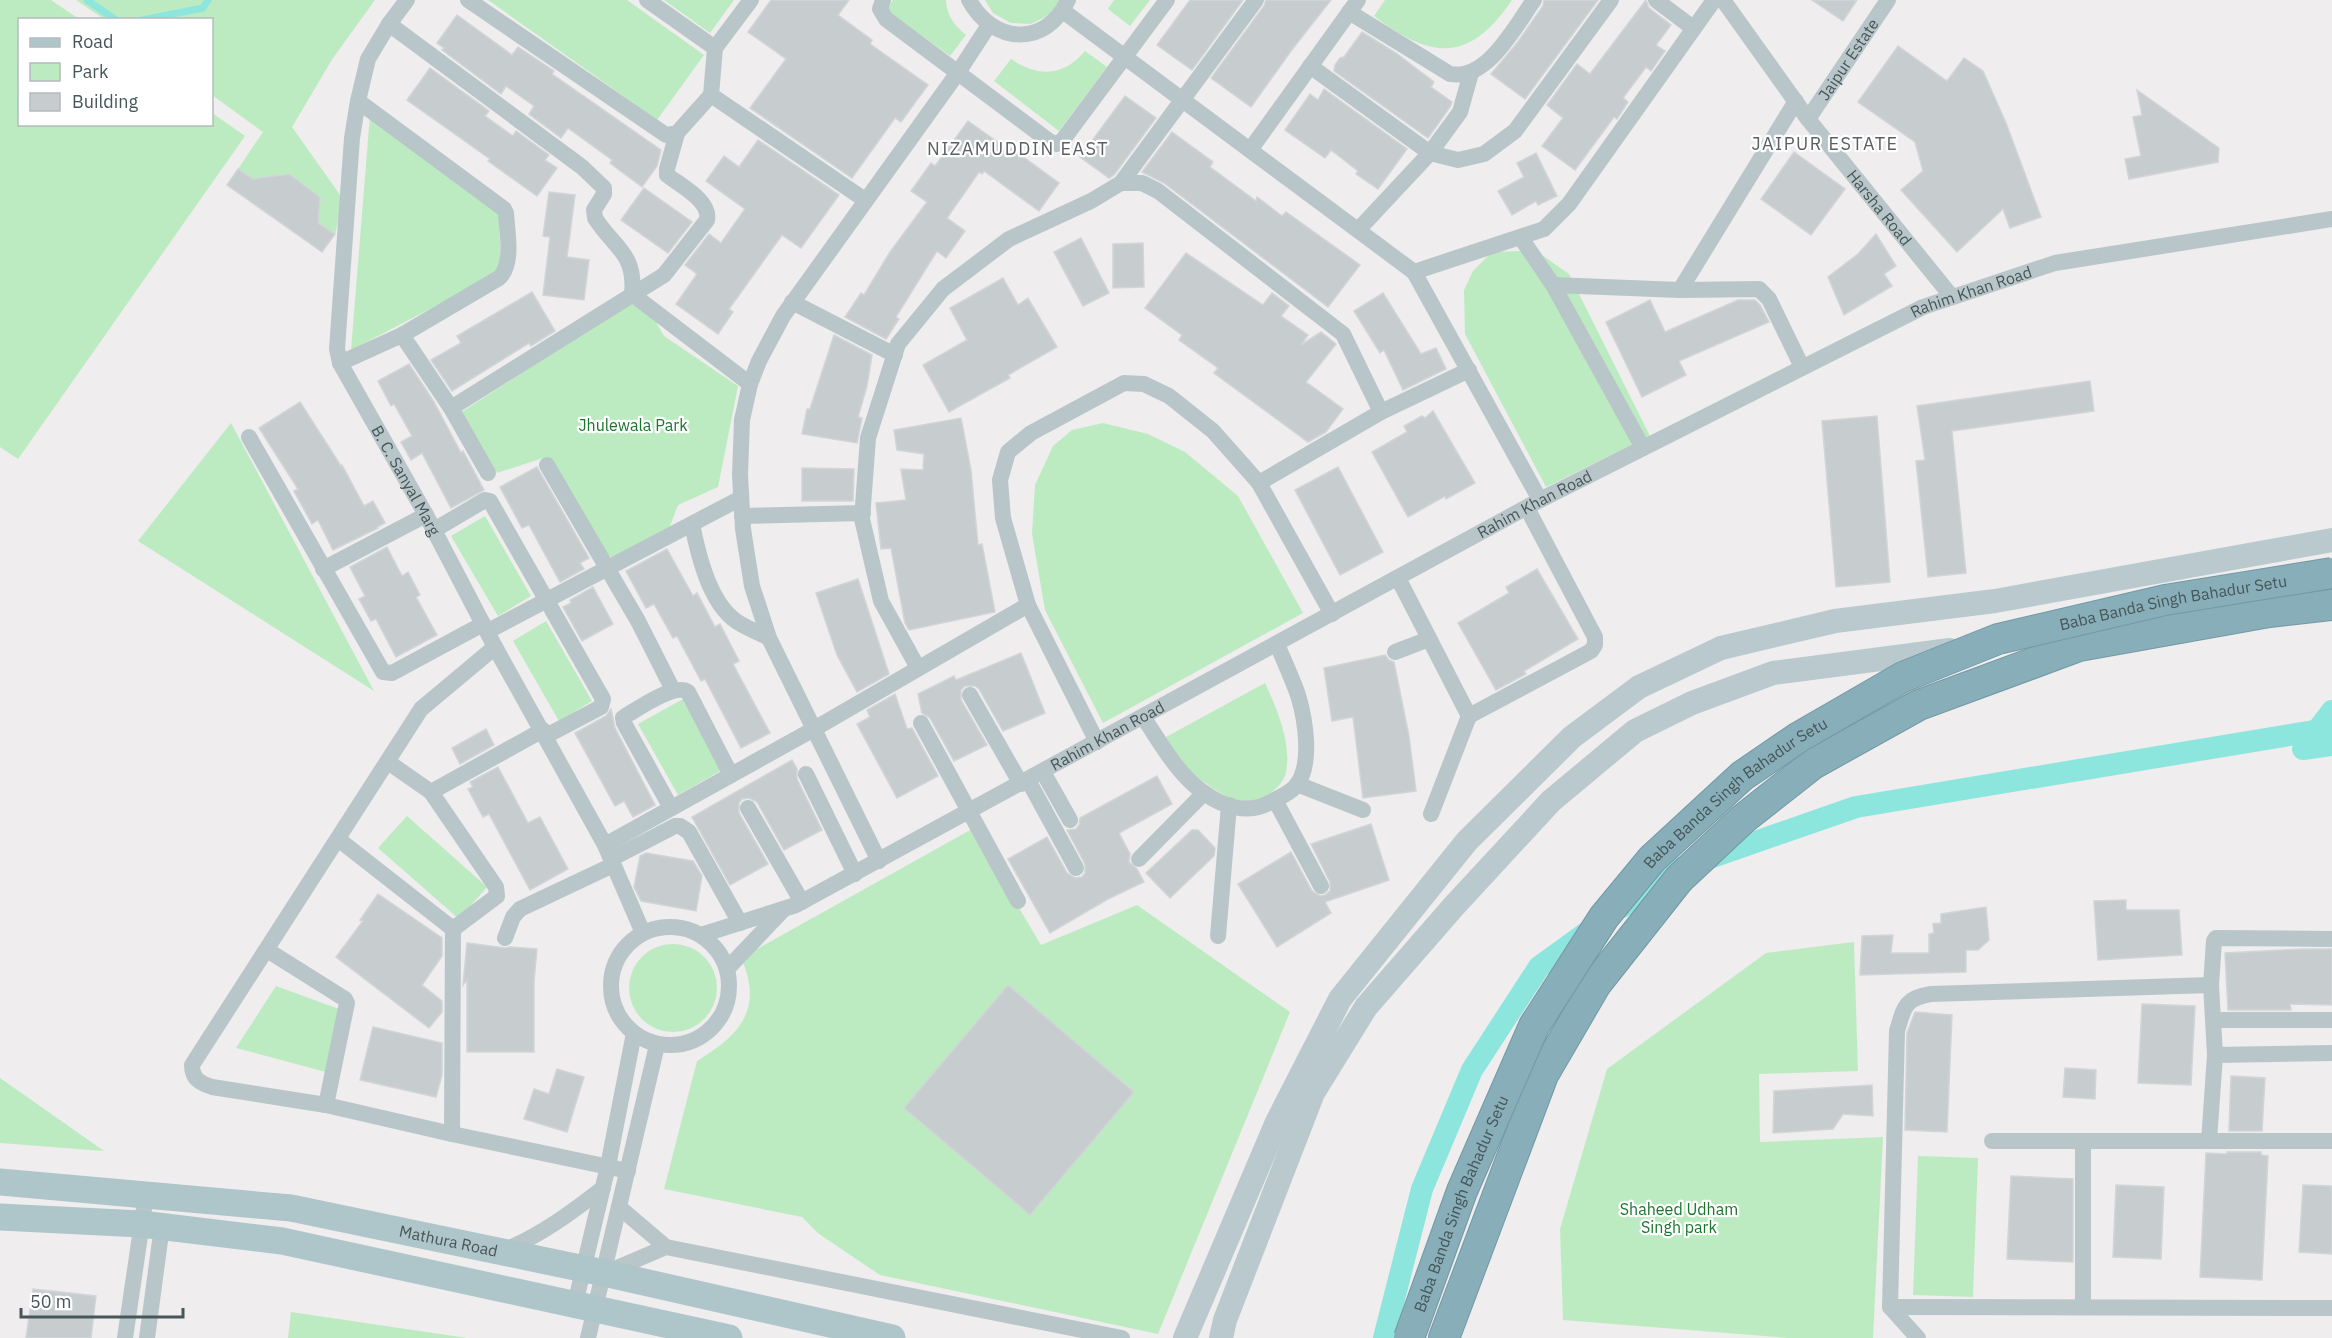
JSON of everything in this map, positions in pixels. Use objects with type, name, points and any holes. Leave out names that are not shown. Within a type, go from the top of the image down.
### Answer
[{"type":"highway","name":"Baba Banda Singh Bahadur Setu","points":[[1409,1338],[1462,1191],[1534,1026],[1604,917],[1646,867],[1696,816],[1742,776],[1798,736],[1903,677],[1998,639],[2165,600],[2332,573]]},
{"type":"highway","name":"Baba Banda Singh Bahadur Setu","points":[[1444,1338],[1543,1075],[1596,984],[1679,879],[1743,819],[1814,764],[1919,705],[2079,646],[2270,612],[2332,604]]},
{"type":"main road","name":"Mathura Road","points":[[0,1182],[291,1208],[594,1271],[892,1338]]},
{"type":"main road","points":[[0,1216],[151,1225],[282,1241],[729,1338]]},
{"type":"street","name":"B. C. Sanyal Marg","points":[[407,0],[388,24],[368,59],[358,101],[352,138],[338,337],[340,363],[426,515],[610,856],[643,933]]},
{"type":"street","points":[[468,0],[658,132],[666,135],[677,133]]},
{"type":"street","points":[[647,0],[715,48]]},
{"type":"street","points":[[451,408],[664,275],[707,220],[708,209],[667,175],[667,169],[677,133],[711,95],[715,48],[751,0]]},
{"type":"street","points":[[883,0],[880,9],[886,19],[1056,144],[1062,141],[1167,0]]},
{"type":"street","points":[[969,0],[977,14],[989,25],[1004,32],[1021,34],[1037,31],[1052,23],[1066,5],[1126,57],[1414,272],[1468,370],[1534,504],[1595,637],[1595,645],[1591,651],[1469,716],[1431,814]]},
{"type":"street","points":[[918,668],[880,602],[862,519],[868,438],[898,344],[943,289],[1009,239],[1091,201],[1121,183],[1256,0]]},
{"type":"street","points":[[1250,150],[1353,6],[1449,74],[1460,76],[1471,74],[1481,67],[1498,49],[1534,0]]},
{"type":"street","points":[[1310,66],[1430,153],[1458,160],[1484,154],[1515,131],[1611,0]]},
{"type":"street","points":[[1656,0],[1694,28]]},
{"type":"street","points":[[1414,272],[1544,229],[1569,204],[1714,0]]},
{"type":"street","name":"Harsha Road","points":[[1723,0],[1808,118],[1952,297]]},
{"type":"street","name":"Jaipur Estate","points":[[1808,118],[1888,0]]},
{"type":"street","points":[[388,24],[576,163],[604,188],[604,194],[594,210],[595,218],[631,263],[632,294]]},
{"type":"street","points":[[879,861],[770,638],[752,586],[742,516],[740,475],[742,420],[750,384],[759,361],[792,302],[989,25]]},
{"type":"street","points":[[1358,230],[1430,153],[1460,112],[1471,74]]},
{"type":"street","points":[[711,95],[865,200]]},
{"type":"street","points":[[340,363],[402,335],[499,278],[506,272],[508,259],[506,213],[358,101]]},
{"type":"street","points":[[1680,290],[1796,101]]},
{"type":"street","points":[[1121,183],[1142,183],[1158,191],[1334,324],[1343,334],[1381,412]]},
{"type":"street","name":"Rahim Khan Road","points":[[701,935],[802,902],[1534,504],[1923,307],[2055,263],[2332,219]]},
{"type":"street","points":[[1521,238],[1553,285],[1643,447]]},
{"type":"street","points":[[1553,285],[1680,290],[1759,289],[1769,299],[1802,367]]},
{"type":"street","points":[[632,294],[750,384]]},
{"type":"street","points":[[792,302],[895,355]]},
{"type":"street","points":[[402,335],[451,408],[488,474]]},
{"type":"street","points":[[1259,483],[1381,412],[1468,370]]},
{"type":"street","points":[[1097,742],[1028,605],[1003,518],[1000,480],[1008,452],[1031,433],[1124,383],[1144,384],[1169,396],[1213,431],[1259,483],[1332,614]]},
{"type":"street","points":[[249,437],[380,667],[388,673],[489,634],[546,601],[741,498]]},
{"type":"street","points":[[547,465],[608,568],[673,690]]},
{"type":"street","points":[[431,792],[603,705],[603,699],[490,501],[485,500],[434,530]]},
{"type":"street","points":[[742,516],[863,513]]},
{"type":"street","points":[[323,569],[426,515]]},
{"type":"street","points":[[692,524],[701,565],[727,613],[740,623],[770,638]]},
{"type":"street","points":[[1185,1338],[1277,1122],[1340,999],[1467,841],[1572,737],[1639,687],[1721,648],[1835,621],[1995,601],[2332,540]]},
{"type":"street","points":[[1398,578],[1469,716]]},
{"type":"street","points":[[1221,1338],[1225,1320],[1313,1093],[1366,1007],[1454,906],[1551,801],[1635,731],[1692,703],[1773,673],[1919,655],[2147,620],[2332,596]]},
{"type":"street","points":[[610,856],[671,808],[814,729],[1028,605]]},
{"type":"street","points":[[489,634],[421,709],[192,1065],[192,1072],[195,1079],[212,1087],[326,1105],[628,1171]]},
{"type":"street","points":[[1395,652],[1429,639]]},
{"type":"street","points":[[1143,717],[1176,765],[1200,790],[1229,805],[1252,810],[1275,800],[1297,784],[1303,772],[1307,740],[1298,695],[1277,644]]},
{"type":"street","points":[[671,808],[623,718],[673,690],[688,692],[732,775]]},
{"type":"street","points":[[970,695],[1031,778],[1070,820]]},
{"type":"street","points":[[921,723],[1018,901]]},
{"type":"street","points":[[388,762],[431,792],[496,886],[496,896],[453,929]]},
{"type":"street","points":[[806,774],[855,874]]},
{"type":"street","points":[[1031,778],[1076,868]]},
{"type":"street","points":[[814,792],[839,779]]},
{"type":"street","points":[[1297,784],[1363,810]]},
{"type":"street","points":[[1139,851],[1200,790]]},
{"type":"street","points":[[1275,800],[1321,886]]},
{"type":"street","points":[[1218,936],[1229,805]]},
{"type":"street","points":[[748,807],[802,902]]},
{"type":"street","points":[[504,938],[513,917],[520,909],[610,856],[675,826],[680,826],[688,832],[740,923]]},
{"type":"street","points":[[338,839],[453,929]]},
{"type":"street","name":"Rahim Khan Road","points":[[727,969],[783,909]]},
{"type":"street","points":[[662,927],[672,927],[701,935],[716,948],[727,969],[730,982],[728,1000],[721,1017],[709,1031],[693,1041],[675,1046],[657,1045],[640,1038],[626,1027],[616,1012],[611,994],[611,976],[617,958],[628,944],[643,933],[662,927]]},
{"type":"street","points":[[452,1134],[453,929]]},
{"type":"street","points":[[2209,1141],[2215,1055],[2215,1020],[2211,985],[2214,941],[2216,938],[2332,939]]},
{"type":"street","points":[[267,950],[345,999],[326,1105]]},
{"type":"street","points":[[1918,1338],[1890,1307],[1897,1031],[1903,1009],[1914,997],[1931,994],[2211,985]]},
{"type":"street","points":[[2215,1020],[2332,1020]]},
{"type":"street","points":[[588,1338],[586,1306],[594,1271],[603,1188],[634,1033]]},
{"type":"street","points":[[594,1271],[619,1207],[657,1045]]},
{"type":"street","points":[[2215,1055],[2332,1053]]},
{"type":"street","points":[[1992,1141],[2332,1141]]},
{"type":"street","points":[[2083,1141],[2083,1307]]},
{"type":"street","points":[[502,1252],[563,1220],[603,1188]]},
{"type":"street","points":[[146,1195],[151,1225],[147,1338]]},
{"type":"street","points":[[619,1207],[666,1247],[1122,1338]]},
{"type":"street","points":[[125,1338],[151,1225]]},
{"type":"street","points":[[594,1271],[666,1247]]},
{"type":"street","points":[[1890,1307],[2332,1308]]},
{"type":"green space","points":[[0,0],[51,0],[78,18],[18,18],[18,126],[213,126],[213,114],[245,136],[18,459],[0,447]]},
{"type":"green space","points":[[76,0],[375,0],[333,58],[292,127],[343,199],[335,235],[318,223],[320,197],[253,179],[238,169],[263,132],[213,96],[213,18],[103,18]]},
{"type":"green space","points":[[488,0],[627,0],[704,55],[657,120]]},
{"type":"green space","points":[[664,0],[734,0],[710,33]]},
{"type":"green space","points":[[893,0],[946,0],[952,20],[966,35],[950,56],[886,10]]},
{"type":"green space","points":[[985,0],[1060,0],[1049,15],[1031,24],[1011,23],[993,13]]},
{"type":"green space","points":[[1114,0],[1150,0],[1130,26],[1108,9]]},
{"type":"green space","points":[[1385,0],[1512,0],[1496,21],[1480,35],[1465,44],[1449,48],[1432,47],[1414,41],[1374,16]]},
{"type":"green space","points":[[1085,51],[1107,67],[1059,131],[994,81],[1011,59],[1031,69],[1050,72],[1068,66]]},
{"type":"green space","points":[[370,115],[499,212],[501,272],[351,350]]},
{"type":"green space","points":[[1519,251],[1542,255],[1569,274],[1650,436],[1546,487],[1465,334],[1464,290],[1473,271],[1492,252]]},
{"type":"green space","name":"Jhulewala Park","points":[[641,296],[664,336],[738,386],[718,487],[678,505],[667,534],[616,559],[600,552],[546,457],[497,473],[460,413]]},
{"type":"green space","points":[[231,423],[374,691],[138,541]]},
{"type":"green space","points":[[1103,423],[1148,434],[1185,452],[1238,496],[1303,613],[1103,723],[1045,610],[1032,534],[1035,485],[1053,446],[1072,430]]},
{"type":"green space","points":[[485,516],[531,596],[498,616],[451,536]]},
{"type":"green space","points":[[546,621],[592,701],[559,721],[513,641]]},
{"type":"green space","points":[[1265,683],[1285,737],[1286,772],[1282,781],[1270,794],[1250,804],[1242,803],[1212,788],[1185,767],[1177,758],[1166,737]]},
{"type":"green space","points":[[683,699],[722,770],[678,795],[638,724]]},
{"type":"green space","points":[[407,816],[487,887],[459,919],[378,848]]},
{"type":"green space","points":[[972,829],[1041,945],[1137,905],[1290,1012],[1158,1334],[880,1275],[819,1234],[802,1217],[664,1189],[697,1061],[736,1030],[749,1006],[750,992],[741,958]]},
{"type":"green space","name":"Shaheed Udham Singh park","points":[[1854,942],[1858,1071],[1759,1074],[1760,1142],[1883,1137],[1873,1338],[1788,1338],[1563,1320],[1560,1229],[1607,1069],[1766,953]]},
{"type":"green space","points":[[673,944],[690,948],[704,957],[713,971],[717,988],[713,1005],[704,1019],[690,1028],[673,1032],[656,1028],[642,1019],[633,1005],[629,988],[633,971],[642,957],[656,948]]},
{"type":"green space","points":[[276,986],[339,1009],[326,1072],[236,1048]]},
{"type":"green space","points":[[0,1078],[104,1151],[0,1143]]},
{"type":"green space","points":[[1918,1156],[1978,1158],[1973,1297],[1913,1295]]},
{"type":"green space","points":[[291,1312],[467,1338],[288,1338]]},
{"type":"building","points":[[771,0],[849,0],[838,15],[872,40],[870,44],[928,85],[901,122],[895,118],[852,178],[750,108],[786,59],[748,32]]},
{"type":"building","points":[[1190,0],[1243,0],[1192,70],[1157,45]]},
{"type":"building","points":[[1266,0],[1331,0],[1251,107],[1211,78],[1264,6]]},
{"type":"building","points":[[1544,0],[1598,0],[1525,99],[1491,74],[1517,43],[1543,6]]},
{"type":"building","points":[[1646,0],[1649,8],[1671,25],[1656,45],[1665,51],[1651,71],[1646,67],[1623,98],[1628,102],[1617,119],[1614,117],[1575,170],[1542,146],[1563,118],[1547,105],[1577,64],[1590,74]]},
{"type":"building","points":[[1812,0],[1857,0],[1843,21]]},
{"type":"building","points":[[457,15],[512,55],[518,47],[554,71],[552,74],[661,150],[657,166],[642,187],[610,163],[612,160],[568,128],[561,138],[529,114],[534,106],[506,86],[501,94],[442,50],[444,48],[437,43]]},
{"type":"building","points":[[1362,32],[1396,53],[1434,82],[1431,87],[1452,102],[1428,138],[1334,71],[1340,58],[1344,57]]},
{"type":"building","points":[[1898,46],[1947,81],[1964,58],[1983,71],[2006,123],[2041,217],[2010,228],[2003,209],[1957,252],[1901,190],[1923,171],[1915,142],[1858,102]]},
{"type":"building","points":[[430,68],[489,111],[485,116],[513,136],[516,131],[549,155],[545,160],[557,168],[537,196],[488,161],[490,159],[407,100]]},
{"type":"building","points":[[1324,89],[1407,149],[1378,189],[1356,174],[1358,171],[1331,150],[1325,158],[1285,130],[1310,94],[1318,100]]},
{"type":"building","points":[[2137,90],[2219,148],[2218,162],[2129,179],[2125,159],[2141,156],[2133,117],[2142,115]]},
{"type":"building","points":[[1125,96],[1156,118],[1114,175],[1109,178],[1080,157]]},
{"type":"building","points":[[968,121],[1009,150],[1011,148],[1059,183],[1039,211],[984,171],[982,174],[979,172],[947,218],[965,231],[946,258],[937,251],[896,317],[899,319],[886,339],[845,317],[861,293],[864,295],[890,252],[927,202],[911,191],[931,163],[935,166]]},
{"type":"building","points":[[1172,132],[1213,162],[1210,167],[1256,201],[1257,197],[1282,216],[1286,212],[1360,265],[1328,307],[1164,183],[1142,172]]},
{"type":"building","points":[[758,140],[839,195],[801,248],[782,235],[729,309],[733,312],[718,334],[676,304],[697,274],[685,265],[709,234],[721,243],[745,209],[706,181],[724,156],[739,167]]},
{"type":"building","points":[[1794,152],[1845,189],[1811,235],[1761,199]]},
{"type":"building","points":[[1536,153],[1557,196],[1538,205],[1536,201],[1512,215],[1498,191],[1524,177],[1517,163]]},
{"type":"building","points":[[238,169],[253,179],[289,174],[320,197],[318,223],[335,234],[322,252],[227,185]]},
{"type":"building","points":[[644,188],[692,222],[668,253],[621,220]]},
{"type":"building","points":[[549,192],[575,195],[567,257],[589,260],[584,300],[543,295],[550,237],[543,236]]},
{"type":"building","points":[[1876,234],[1896,266],[1884,274],[1892,286],[1844,315],[1828,277],[1858,254]]},
{"type":"building","points":[[1081,238],[1109,293],[1083,306],[1054,252]]},
{"type":"building","points":[[1143,243],[1144,287],[1113,288],[1113,244]]},
{"type":"building","points":[[1186,253],[1263,305],[1272,293],[1289,306],[1281,316],[1308,335],[1301,345],[1321,332],[1336,344],[1306,382],[1343,409],[1326,432],[1308,442],[1214,373],[1218,368],[1179,340],[1182,335],[1145,308]]},
{"type":"building","points":[[1003,278],[1018,305],[1028,298],[1057,347],[1008,375],[1010,378],[949,412],[923,365],[967,340],[950,308]]},
{"type":"building","points":[[532,292],[555,331],[531,346],[529,343],[452,391],[431,360],[461,343],[457,336]]},
{"type":"building","points":[[1383,293],[1421,354],[1436,348],[1446,369],[1403,390],[1384,350],[1380,353],[1354,311]]},
{"type":"building","points":[[1650,300],[1665,332],[1738,300],[1755,300],[1769,322],[1679,361],[1686,375],[1642,397],[1606,322]]},
{"type":"building","points":[[834,335],[872,355],[867,386],[858,417],[862,418],[857,443],[802,434],[807,409],[810,409]]},
{"type":"building","points":[[409,364],[434,402],[484,490],[451,508],[422,453],[411,460],[401,442],[412,436],[394,404],[391,406],[378,381]]},
{"type":"building","points":[[2090,381],[2094,411],[1952,431],[1966,573],[1928,577],[1916,461],[1925,460],[1917,406]]},
{"type":"building","points":[[300,402],[342,465],[364,506],[373,501],[385,523],[333,550],[318,520],[312,524],[294,491],[298,489],[259,428]]},
{"type":"building","points":[[1433,411],[1475,483],[1446,499],[1445,496],[1408,517],[1372,452],[1407,432],[1404,426],[1422,416],[1425,418]]},
{"type":"building","points":[[1877,416],[1890,582],[1836,587],[1822,421]]},
{"type":"building","points":[[961,418],[971,470],[978,545],[982,544],[995,612],[909,630],[905,623],[891,548],[881,549],[876,503],[906,500],[901,469],[923,470],[924,454],[897,450],[894,430]]},
{"type":"building","points":[[537,467],[589,558],[580,563],[584,569],[560,582],[529,525],[522,528],[500,487]]},
{"type":"building","points":[[1338,467],[1383,552],[1340,575],[1295,490]]},
{"type":"building","points":[[802,468],[854,469],[853,501],[802,501]]},
{"type":"building","points":[[387,547],[402,576],[408,572],[420,595],[416,597],[437,635],[396,657],[376,619],[371,621],[359,599],[365,596],[350,567]]},
{"type":"building","points":[[667,549],[693,596],[697,593],[715,627],[720,624],[739,661],[733,664],[770,733],[741,748],[705,679],[701,681],[677,636],[673,638],[654,604],[646,608],[626,571]]},
{"type":"building","points":[[1537,569],[1578,639],[1524,671],[1526,674],[1496,690],[1458,623],[1509,593],[1506,587]]},
{"type":"building","points":[[858,579],[889,674],[857,692],[837,655],[816,593]]},
{"type":"building","points":[[593,587],[613,624],[582,641],[563,607],[571,603],[570,600]]},
{"type":"building","points":[[1021,653],[1045,713],[1003,731],[979,689],[975,686],[965,686],[961,690],[961,700],[987,745],[954,761],[930,718],[922,713],[918,694],[954,676],[956,680]]},
{"type":"building","points":[[1385,655],[1394,662],[1409,736],[1416,791],[1363,798],[1353,717],[1332,721],[1324,668]]},
{"type":"building","points":[[895,694],[907,729],[912,728],[938,776],[897,798],[857,724],[870,717],[867,710]]},
{"type":"building","points":[[611,709],[615,728],[655,805],[633,817],[624,801],[615,806],[575,733],[606,716]]},
{"type":"building","points":[[486,729],[494,745],[460,764],[452,748]]},
{"type":"building","points":[[792,760],[797,769],[797,779],[822,830],[784,850],[757,802],[749,798],[742,799],[739,803],[739,813],[768,864],[730,885],[692,817]]},
{"type":"building","points":[[498,767],[528,823],[540,817],[568,869],[530,890],[489,814],[483,817],[468,789],[473,787],[470,782]]},
{"type":"building","points":[[1157,776],[1172,804],[1119,833],[1130,854],[1129,862],[1137,869],[1144,882],[1108,899],[1050,933],[1008,859],[1047,837],[1067,873],[1075,878],[1082,877],[1085,873],[1085,864],[1067,830],[1076,829],[1080,818]]},
{"type":"building","points":[[1371,824],[1389,880],[1325,902],[1331,913],[1277,947],[1238,884],[1291,852],[1312,891],[1320,896],[1325,895],[1330,891],[1330,882],[1311,844]]},
{"type":"building","points":[[1192,830],[1198,830],[1215,848],[1214,856],[1170,898],[1146,873]]},
{"type":"building","points":[[646,853],[693,861],[702,876],[696,911],[641,901],[634,887],[640,856]]},
{"type":"building","points":[[378,894],[442,938],[442,956],[422,985],[442,1001],[442,1012],[429,1028],[336,957],[363,921],[360,920]]},
{"type":"building","points":[[2126,900],[2126,910],[2179,910],[2182,955],[2098,960],[2094,901]]},
{"type":"building","points":[[1986,907],[1989,940],[1978,950],[1966,950],[1966,972],[1860,975],[1862,936],[1893,935],[1891,953],[1929,953],[1929,934],[1934,933],[1933,924],[1941,923],[1941,914]]},
{"type":"building","points":[[467,943],[537,949],[534,981],[534,1052],[467,1052],[467,980],[463,985]]},
{"type":"building","points":[[2332,949],[2332,1005],[2290,1004],[2291,1010],[2228,1010],[2225,953]]},
{"type":"building","points":[[1008,985],[1134,1092],[1030,1215],[904,1108]]},
{"type":"building","points":[[2142,1004],[2195,1006],[2191,1085],[2138,1083]]},
{"type":"building","points":[[1915,1012],[1952,1015],[1947,1132],[1905,1130],[1907,1033]]},
{"type":"building","points":[[373,1027],[442,1043],[442,1075],[436,1097],[360,1080]]},
{"type":"building","points":[[2065,1068],[2096,1070],[2095,1099],[2063,1097]]},
{"type":"building","points":[[557,1069],[584,1077],[567,1132],[524,1119],[534,1089],[549,1094]]},
{"type":"building","points":[[2231,1076],[2265,1078],[2262,1131],[2229,1131]]},
{"type":"building","points":[[1872,1085],[1873,1116],[1843,1114],[1833,1129],[1773,1133],[1774,1091]]},
{"type":"building","points":[[2227,1152],[2261,1152],[2261,1155],[2268,1156],[2262,1280],[2200,1277],[2206,1153],[2227,1154]]},
{"type":"building","points":[[2011,1176],[2073,1179],[2073,1262],[2007,1259]]},
{"type":"building","points":[[2116,1185],[2164,1187],[2161,1259],[2113,1257]]},
{"type":"building","points":[[2303,1185],[2332,1186],[2332,1254],[2299,1252]]},
{"type":"building","points":[[33,1289],[96,1296],[91,1338],[26,1338]]},
{"type":"waterway","points":[[87,0],[113,18]]},
{"type":"waterway","points":[[152,18],[203,8],[208,0]]},
{"type":"waterway","points":[[2332,711],[2303,749],[2332,745]]},
{"type":"waterway","points":[[1622,907],[1672,871],[1856,807],[2332,728]]},
{"type":"waterway","points":[[1384,1338],[1422,1189],[1472,1070],[1539,967],[1593,928]]},
{"type":"district","name":"JAIPUR ESTATE","points":[[1825,144]]},
{"type":"district","name":"NIZAMUDDIN EAST","points":[[1018,149]]}]
